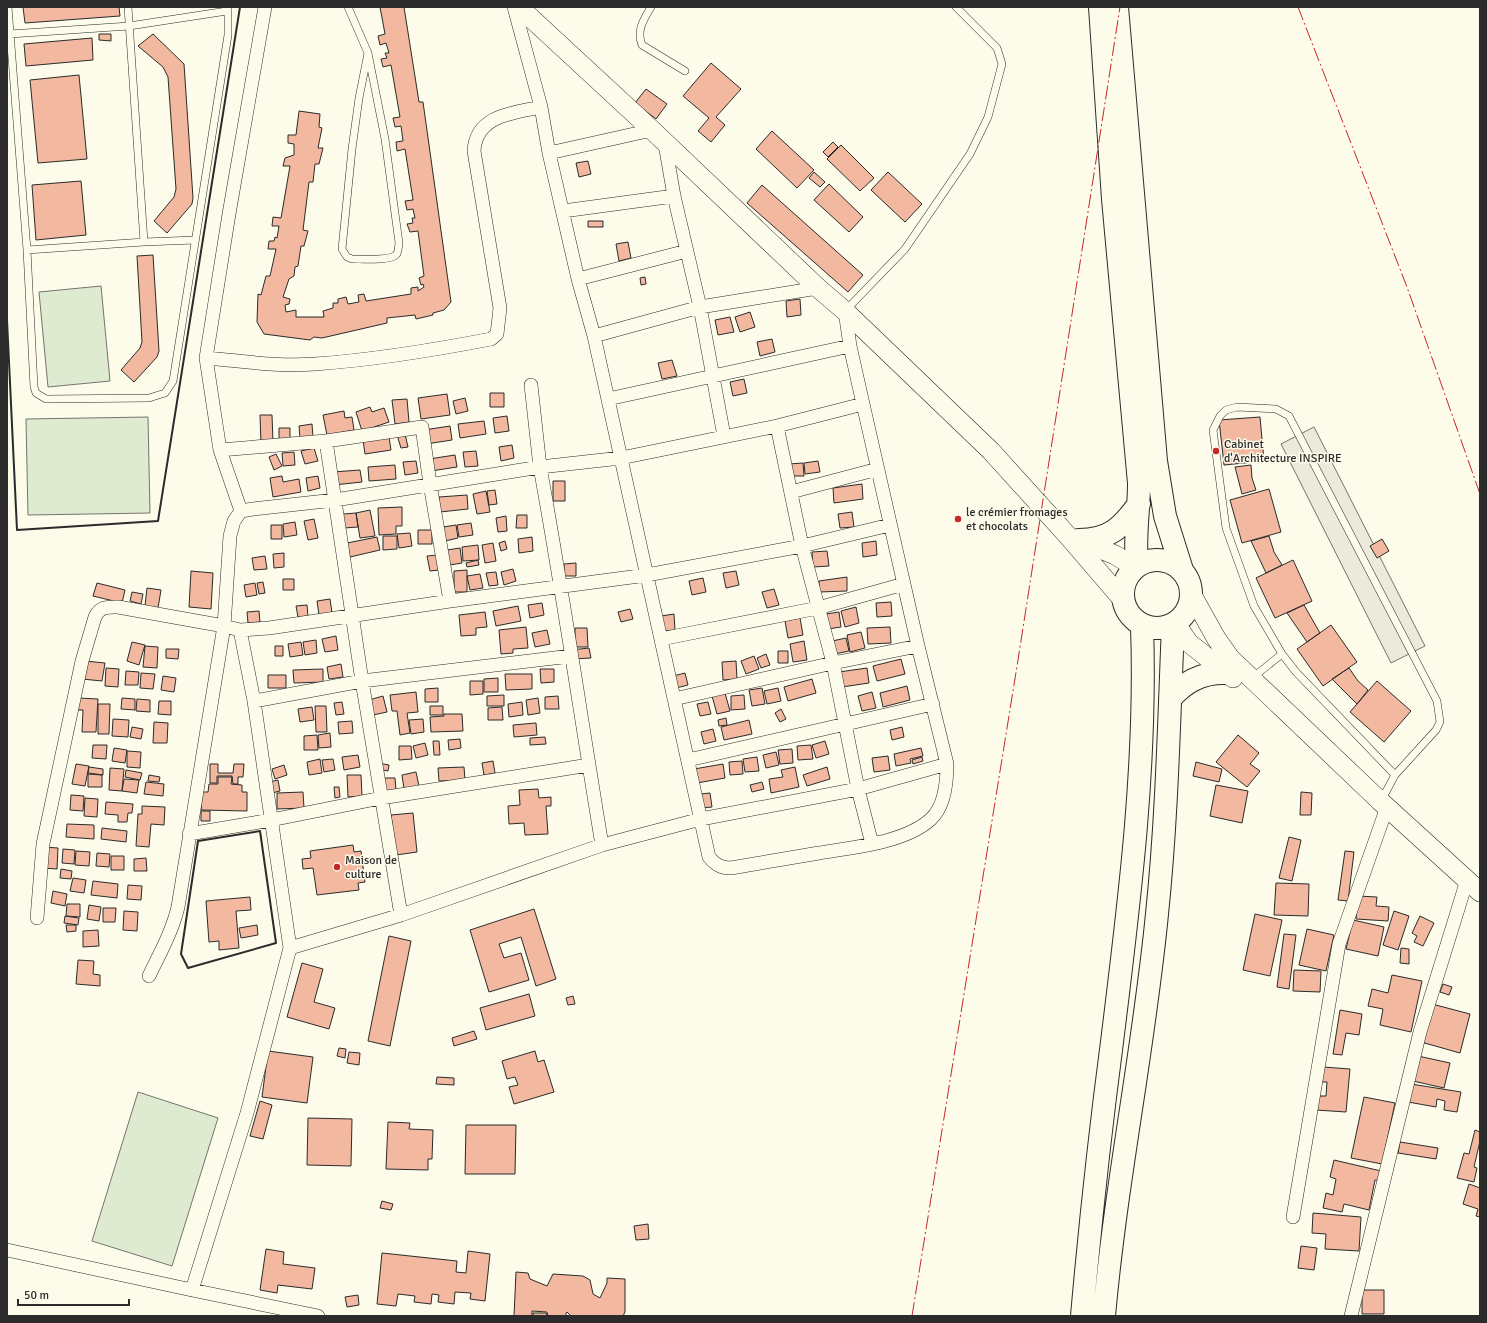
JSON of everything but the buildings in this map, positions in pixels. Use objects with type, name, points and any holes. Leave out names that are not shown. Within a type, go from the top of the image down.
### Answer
[{"type":"highway","points":[[1100,7],[1113,199],[1139,504],[1136,567]]},
{"type":"highway","points":[[1117,7],[1156,461],[1165,516],[1182,570],[1187,577],[1191,593],[1187,610],[1174,624],[1158,629],[1142,626],[1129,615],[1123,600],[1124,582],[1136,567],[1148,561],[1162,560],[1182,570]]},
{"type":"highway","points":[[1074,538],[1090,540],[1111,533],[1128,519],[1139,504]]},
{"type":"highway","points":[[1104,1316],[1124,1148],[1143,1030],[1157,914],[1168,762],[1174,624]]},
{"type":"highway","points":[[1082,1316],[1110,1053],[1129,908],[1142,760],[1144,705],[1142,626]]},
{"type":"highway","points":[[1170,699],[1183,686],[1199,677],[1217,673],[1226,673]]},
{"type":"main road","points":[[519,7],[652,130],[818,288],[845,311],[991,451],[1074,538],[1123,600]]},
{"type":"main road","points":[[1074,538],[1120,558],[1136,567]]},
{"type":"main road","points":[[1191,593],[1216,638],[1230,658],[1384,804],[1474,886]]},
{"type":"main road","points":[[1174,624],[1189,643],[1226,673],[1240,680],[1252,678]]},
{"type":"street","points":[[242,511],[220,450],[206,358],[228,214],[265,7]]},
{"type":"street","points":[[514,7],[541,107],[578,280],[594,336],[709,857],[714,864],[722,868],[731,868],[872,844],[914,831],[933,818],[943,799],[947,781],[947,764],[890,525],[850,346],[845,311]]},
{"type":"street","points":[[206,358],[273,364],[315,364],[372,358],[491,339],[497,334],[500,308],[474,151],[474,143],[478,132],[489,122],[503,115],[541,107]]},
{"type":"street","points":[[550,153],[652,130]]},
{"type":"street","points":[[665,144],[674,196],[700,307],[724,436]]},
{"type":"street","points":[[563,211],[674,196]]},
{"type":"street","points":[[578,280],[687,252]]},
{"type":"street","points":[[594,336],[700,307],[818,288]]},
{"type":"street","points":[[608,399],[850,346]]},
{"type":"street","points":[[531,385],[540,467],[561,585],[602,845]]},
{"type":"street","points":[[149,976],[174,924],[224,626],[230,536],[234,521],[242,511],[335,500],[540,467],[621,458],[777,426],[863,404]]},
{"type":"street","points":[[777,426],[802,546],[833,663],[858,789],[872,844]]},
{"type":"street","points":[[220,450],[326,440],[422,427],[450,601]]},
{"type":"street","points":[[326,440],[362,681],[401,915]]},
{"type":"street","points":[[791,492],[878,469]]},
{"type":"street","points":[[37,918],[44,837],[82,661],[98,611],[103,608],[118,607],[240,630],[299,624],[561,585],[647,575],[802,546],[890,525]]},
{"type":"street","points":[[661,639],[818,608],[904,584]]},
{"type":"street","points":[[192,1290],[247,1113],[290,948],[254,702],[240,630]]},
{"type":"street","points":[[674,699],[833,663],[918,646]]},
{"type":"street","points":[[254,702],[362,681],[571,656]]},
{"type":"street","points":[[688,760],[933,704]]},
{"type":"street","points":[[290,948],[401,915],[602,845],[701,819],[858,789],[947,764]]},
{"type":"street","points":[[189,834],[271,820],[381,798],[589,765]]},
{"type":"street","points":[[1293,1217],[1339,944],[1384,804]]},
{"type":"street","points":[[1351,1316],[1420,1032],[1474,886]]},
{"type":"street","points":[[7,1250],[318,1316]]},
{"type":"lane","points":[[8,7],[10,34],[27,250],[36,393],[46,399],[149,398],[165,393],[174,381],[228,36],[227,9],[129,26],[10,34]]},
{"type":"lane","points":[[128,7],[144,242]]},
{"type":"lane","points":[[348,7],[368,53],[385,139],[398,243],[398,251],[396,255],[387,258],[352,259],[347,257],[342,249],[352,149],[359,98],[368,53]]},
{"type":"lane","points":[[650,7],[641,26],[640,34],[642,45],[685,71]]},
{"type":"lane","points":[[845,311],[905,249],[970,154],[988,117],[1002,64],[1001,57],[998,48],[956,7]]},
{"type":"lane","points":[[27,250],[195,240]]},
{"type":"lane","points":[[1384,804],[1395,775],[1436,730],[1440,722],[1437,701],[1289,416],[1276,410],[1237,407],[1226,410],[1220,416],[1213,430],[1220,490],[1226,528],[1254,606],[1282,654],[1296,672],[1395,775]]},
{"type":"lane","points":[[1252,678],[1282,654]]},
{"type":"green space","points":[[101,286],[110,381],[48,387],[39,292]]},
{"type":"green space","points":[[148,417],[150,513],[28,515],[26,419]]},
{"type":"green space","points":[[138,1092],[218,1118],[172,1266],[92,1241]]},
{"type":"shaded area","points":[[1314,427],[1425,646],[1391,663],[1281,444]]},
{"type":"wall","points":[[7,320],[17,530],[158,521],[240,7]]},
{"type":"wall","points":[[260,831],[276,943],[188,968],[181,954],[198,841],[260,831]]},
{"type":"power","points":[[912,1316],[1018,660],[1120,7]]},
{"type":"power","points":[[1298,7],[1407,287],[1480,494]]},
{"type":"place","name":"Cabinet d'Architecture INSPIRE","points":[[1216,451]]},
{"type":"place","name":"le crémier fromages et chocolats","points":[[958,519]]},
{"type":"place","name":"Maison de culture","points":[[337,867]]}]
